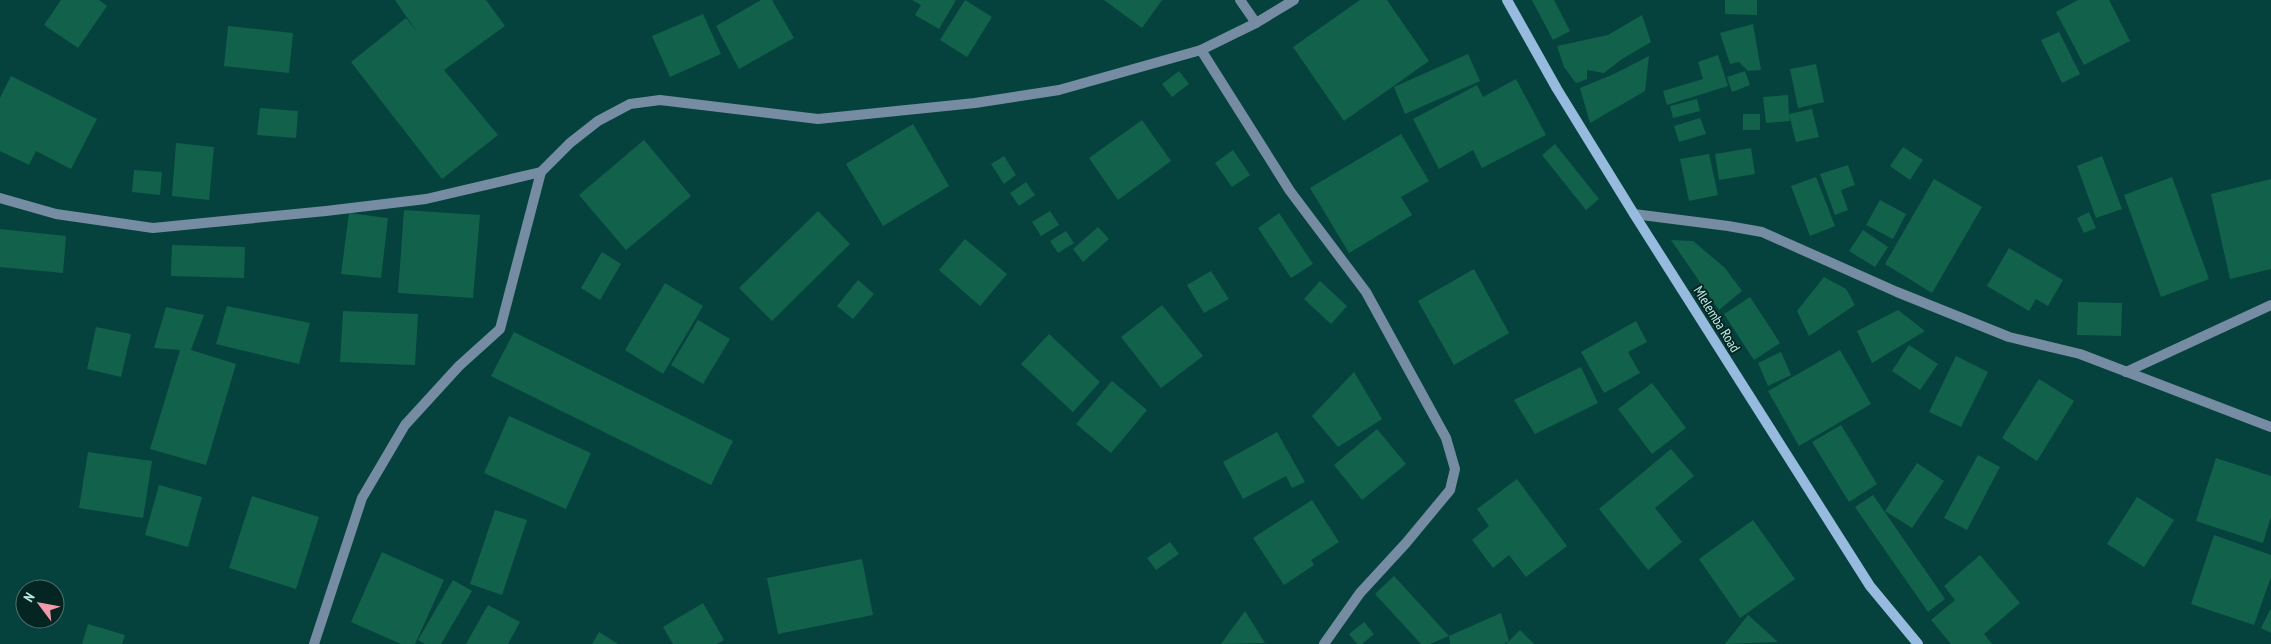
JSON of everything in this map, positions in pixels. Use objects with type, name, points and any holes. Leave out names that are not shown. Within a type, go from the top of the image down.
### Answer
[{"type":"street","points":[[1240,0],[1256,23]]},
{"type":"street","points":[[314,644],[362,498],[400,433],[460,366],[500,329],[541,172],[570,143],[598,121],[630,104],[660,100],[818,119],[975,103],[1059,90],[1201,50],[1256,23],[1294,0]]},
{"type":"street","name":"Mlelemba Road","points":[[1507,0],[1557,89],[1634,214],[1870,586],[1918,644]]},
{"type":"street","points":[[1201,50],[1290,191],[1366,292],[1446,438],[1455,469],[1450,490],[1406,543],[1360,592],[1324,644]]},
{"type":"street","points":[[0,198],[56,214],[153,228],[326,212],[426,199],[541,172]]},
{"type":"street","points":[[1634,214],[1762,232],[1897,292],[2009,337],[2080,354],[2271,427]]},
{"type":"street","points":[[2126,372],[2271,305]]},
{"type":"building","points":[[61,0],[99,0],[107,6],[78,48],[44,25]]},
{"type":"building","points":[[395,0],[486,0],[505,26],[444,70],[498,135],[442,179],[351,62],[406,18],[417,32]]},
{"type":"building","points":[[761,0],[772,0],[794,38],[739,69],[716,26]]},
{"type":"building","points":[[912,0],[956,0],[939,29],[915,15],[921,5]]},
{"type":"building","points":[[965,0],[992,17],[967,57],[940,40]]},
{"type":"building","points":[[1104,0],[1162,0],[1142,28]]},
{"type":"building","points":[[1360,0],[1387,0],[1429,61],[1344,121],[1293,47]]},
{"type":"building","points":[[1532,0],[1554,0],[1570,31],[1553,40]]},
{"type":"building","points":[[1725,0],[1757,0],[1757,15],[1725,14]]},
{"type":"building","points":[[2078,0],[2109,0],[2130,41],[2084,65],[2056,12]]},
{"type":"building","points":[[703,14],[721,54],[670,77],[652,36]]},
{"type":"building","points":[[1642,15],[1651,42],[1622,59],[1604,73],[1587,70],[1587,79],[1576,83],[1564,67],[1557,46],[1608,35]]},
{"type":"building","points":[[1753,24],[1761,70],[1748,71],[1739,62],[1730,64],[1720,33]]},
{"type":"building","points":[[228,26],[293,33],[289,73],[224,66]]},
{"type":"building","points":[[2059,32],[2080,74],[2062,83],[2041,40]]},
{"type":"building","points":[[1468,54],[1480,81],[1405,114],[1394,87]]},
{"type":"building","points":[[1718,55],[1728,86],[1667,105],[1663,91],[1703,79],[1698,62]]},
{"type":"building","points":[[1649,56],[1645,91],[1590,123],[1580,88],[1614,74]]},
{"type":"building","points":[[1816,64],[1824,102],[1798,108],[1790,69]]},
{"type":"building","points":[[1179,71],[1189,84],[1172,97],[1162,84]]},
{"type":"building","points":[[1745,71],[1750,85],[1732,92],[1727,77]]},
{"type":"building","points":[[11,76],[97,119],[71,169],[36,151],[29,165],[0,151],[0,98]]},
{"type":"building","points":[[1516,79],[1546,135],[1482,168],[1473,150],[1439,169],[1413,119],[1477,85],[1483,97]]},
{"type":"building","points":[[1788,95],[1790,121],[1766,123],[1763,97]]},
{"type":"building","points":[[1697,99],[1700,111],[1673,118],[1670,106]]},
{"type":"building","points":[[260,108],[298,111],[296,138],[257,135]]},
{"type":"building","points":[[1812,109],[1819,137],[1796,142],[1789,114]]},
{"type":"building","points":[[1743,114],[1760,114],[1760,130],[1743,130]]},
{"type":"building","points":[[1700,118],[1706,134],[1679,142],[1674,126]]},
{"type":"building","points":[[1142,120],[1171,161],[1118,200],[1089,158]]},
{"type":"building","points":[[913,124],[949,186],[883,226],[846,164]]},
{"type":"building","points":[[1401,134],[1429,181],[1401,197],[1412,215],[1349,253],[1310,188]]},
{"type":"building","points":[[644,140],[691,196],[626,250],[579,195]]},
{"type":"building","points":[[176,143],[214,147],[209,200],[172,196]]},
{"type":"building","points":[[1555,144],[1599,199],[1586,210],[1542,155]]},
{"type":"building","points":[[1903,147],[1923,160],[1910,180],[1890,166]]},
{"type":"building","points":[[1751,148],[1755,174],[1719,180],[1715,154]]},
{"type":"building","points":[[1233,150],[1250,175],[1232,187],[1215,163]]},
{"type":"building","points":[[1709,154],[1718,195],[1689,201],[1680,159]]},
{"type":"building","points":[[1004,156],[1016,175],[1004,184],[991,164]]},
{"type":"building","points":[[2102,156],[2122,209],[2096,218],[2077,166]]},
{"type":"building","points":[[1848,165],[1855,185],[1841,190],[1848,210],[1835,215],[1820,174]]},
{"type":"building","points":[[134,170],[162,172],[160,195],[132,192]]},
{"type":"building","points":[[1816,177],[1835,226],[1810,236],[1791,186]]},
{"type":"building","points":[[2172,177],[2209,279],[2161,297],[2124,195]]},
{"type":"building","points":[[1934,179],[1982,207],[1932,293],[1885,264]]},
{"type":"building","points":[[2271,179],[2271,269],[2230,279],[2211,194]]},
{"type":"building","points":[[1026,182],[1035,195],[1019,206],[1010,193]]},
{"type":"building","points":[[1880,200],[1906,214],[1893,239],[1866,225]]},
{"type":"building","points":[[404,210],[480,215],[473,298],[398,293]]},
{"type":"building","points":[[818,211],[850,244],[772,321],[739,288]]},
{"type":"building","points":[[1050,211],[1059,225],[1041,236],[1032,222]]},
{"type":"building","points":[[2089,212],[2096,228],[2084,233],[2077,218]]},
{"type":"building","points":[[349,213],[388,218],[381,278],[341,274]]},
{"type":"building","points":[[1279,213],[1313,264],[1291,278],[1258,228]]},
{"type":"building","points":[[1098,227],[1109,239],[1083,262],[1073,249]]},
{"type":"building","points":[[0,229],[66,236],[63,273],[0,267]]},
{"type":"building","points":[[1863,230],[1888,247],[1875,267],[1849,251]]},
{"type":"building","points":[[1066,231],[1074,243],[1058,253],[1050,241]]},
{"type":"building","points":[[965,239],[1007,274],[980,306],[939,270]]},
{"type":"building","points":[[1671,240],[1693,241],[1725,268],[1742,291],[1719,310]]},
{"type":"building","points":[[172,245],[245,247],[244,278],[171,276]]},
{"type":"building","points":[[2009,248],[2063,280],[2048,306],[2036,299],[2029,311],[1987,286]]},
{"type":"building","points":[[602,252],[621,264],[600,300],[581,288]]},
{"type":"building","points":[[1474,269],[1509,333],[1454,365],[1418,301]]},
{"type":"building","points":[[1211,271],[1229,299],[1204,313],[1187,285]]},
{"type":"building","points":[[1824,277],[1846,289],[1855,305],[1809,336],[1797,311]]},
{"type":"building","points":[[858,280],[874,294],[853,319],[837,306]]},
{"type":"building","points":[[1320,281],[1347,306],[1331,324],[1304,299]]},
{"type":"building","points":[[665,283],[703,306],[663,374],[625,350]]},
{"type":"building","points":[[1750,297],[1780,343],[1754,360],[1724,314]]},
{"type":"building","points":[[2078,302],[2122,303],[2121,336],[2077,335]]},
{"type":"building","points":[[1162,305],[1203,356],[1161,388],[1121,337]]},
{"type":"building","points":[[227,306],[310,323],[299,364],[216,344]]},
{"type":"building","points":[[166,307],[204,315],[191,350],[236,364],[206,465],[150,449],[180,350],[154,348]]},
{"type":"building","points":[[1898,310],[1925,331],[1872,363],[1857,331]]},
{"type":"building","points":[[343,311],[418,314],[415,365],[340,362]]},
{"type":"building","points":[[698,320],[730,339],[703,384],[671,365]]},
{"type":"building","points":[[1636,321],[1647,342],[1628,352],[1640,373],[1604,393],[1581,352]]},
{"type":"building","points":[[96,327],[131,334],[121,377],[87,369]]},
{"type":"building","points":[[514,332],[733,441],[711,485],[491,376]]},
{"type":"building","points":[[1049,334],[1100,382],[1073,412],[1021,364]]},
{"type":"building","points":[[1909,345],[1938,364],[1920,390],[1892,371]]},
{"type":"building","points":[[1840,350],[1871,404],[1799,446],[1768,391]]},
{"type":"building","points":[[1781,352],[1791,375],[1768,386],[1758,363]]},
{"type":"building","points":[[1956,356],[1988,372],[1961,427],[1929,412]]},
{"type":"building","points":[[1581,367],[1598,403],[1535,434],[1514,400]]},
{"type":"building","points":[[1354,372],[1382,419],[1338,447],[1312,416]]},
{"type":"building","points":[[2039,379],[2074,401],[2037,461],[2002,438]]},
{"type":"building","points":[[1112,381],[1147,410],[1111,453],[1076,424]]},
{"type":"building","points":[[1652,383],[1686,428],[1652,454],[1618,409]]},
{"type":"building","points":[[509,416],[591,453],[566,509],[484,473]]},
{"type":"building","points":[[1841,425],[1877,484],[1849,502],[1812,442]]},
{"type":"building","points":[[1377,429],[1406,464],[1362,500],[1334,465]]},
{"type":"building","points":[[1277,432],[1305,482],[1292,488],[1286,476],[1243,499],[1223,462]]},
{"type":"building","points":[[1671,449],[1694,476],[1655,508],[1682,542],[1648,570],[1599,509]]},
{"type":"building","points":[[88,452],[152,461],[143,518],[79,508]]},
{"type":"building","points":[[1978,455],[2000,467],[1967,530],[1944,518]]},
{"type":"building","points":[[2216,458],[2271,476],[2271,517],[2263,543],[2196,521]]},
{"type":"building","points":[[1917,463],[1944,481],[1912,528],[1885,511]]},
{"type":"building","points":[[1517,479],[1567,546],[1526,577],[1509,555],[1493,568],[1472,540],[1489,526],[1477,509]]},
{"type":"building","points":[[159,485],[202,497],[188,547],[145,535]]},
{"type":"building","points":[[1873,495],[1945,599],[1928,612],[1855,507]]},
{"type":"building","points":[[252,496],[319,517],[296,589],[229,568]]},
{"type":"building","points":[[2137,497],[2174,520],[2144,567],[2107,544]]},
{"type":"building","points":[[1312,500],[1339,542],[1311,560],[1314,565],[1284,585],[1253,538]]},
{"type":"building","points":[[495,510],[527,520],[502,595],[470,584]]},
{"type":"building","points":[[1753,520],[1795,579],[1740,618],[1699,559]]},
{"type":"building","points":[[2214,535],[2271,555],[2271,577],[2254,625],[2191,604]]},
{"type":"building","points":[[1170,542],[1179,554],[1156,570],[1147,558]]},
{"type":"building","points":[[382,552],[444,580],[415,644],[401,644],[351,622]]},
{"type":"building","points":[[1980,555],[2020,603],[1984,634],[1992,644],[1951,644],[1931,620],[1955,600],[1944,586]]},
{"type":"building","points":[[862,559],[873,615],[778,634],[767,578]]},
{"type":"building","points":[[1394,576],[1449,636],[1430,644],[1421,644],[1375,594]]},
{"type":"building","points":[[453,580],[472,591],[441,644],[425,644],[418,640]]},
{"type":"building","points":[[703,603],[724,640],[717,644],[673,644],[663,627]]},
{"type":"building","points":[[488,605],[520,622],[508,644],[466,644]]},
{"type":"building","points":[[2271,608],[2271,633],[2261,628]]},
{"type":"building","points":[[1245,611],[1265,643],[1221,644]]},
{"type":"building","points":[[1501,613],[1509,641],[1504,644],[1450,644],[1449,636]]},
{"type":"building","points":[[1748,615],[1778,642],[1725,644]]},
{"type":"building","points":[[1364,622],[1374,634],[1362,644],[1357,644],[1349,634]]},
{"type":"building","points":[[88,624],[125,635],[122,644],[82,644]]},
{"type":"building","points":[[1520,630],[1534,644],[1506,644]]},
{"type":"building","points":[[599,632],[618,644],[592,644]]}]
